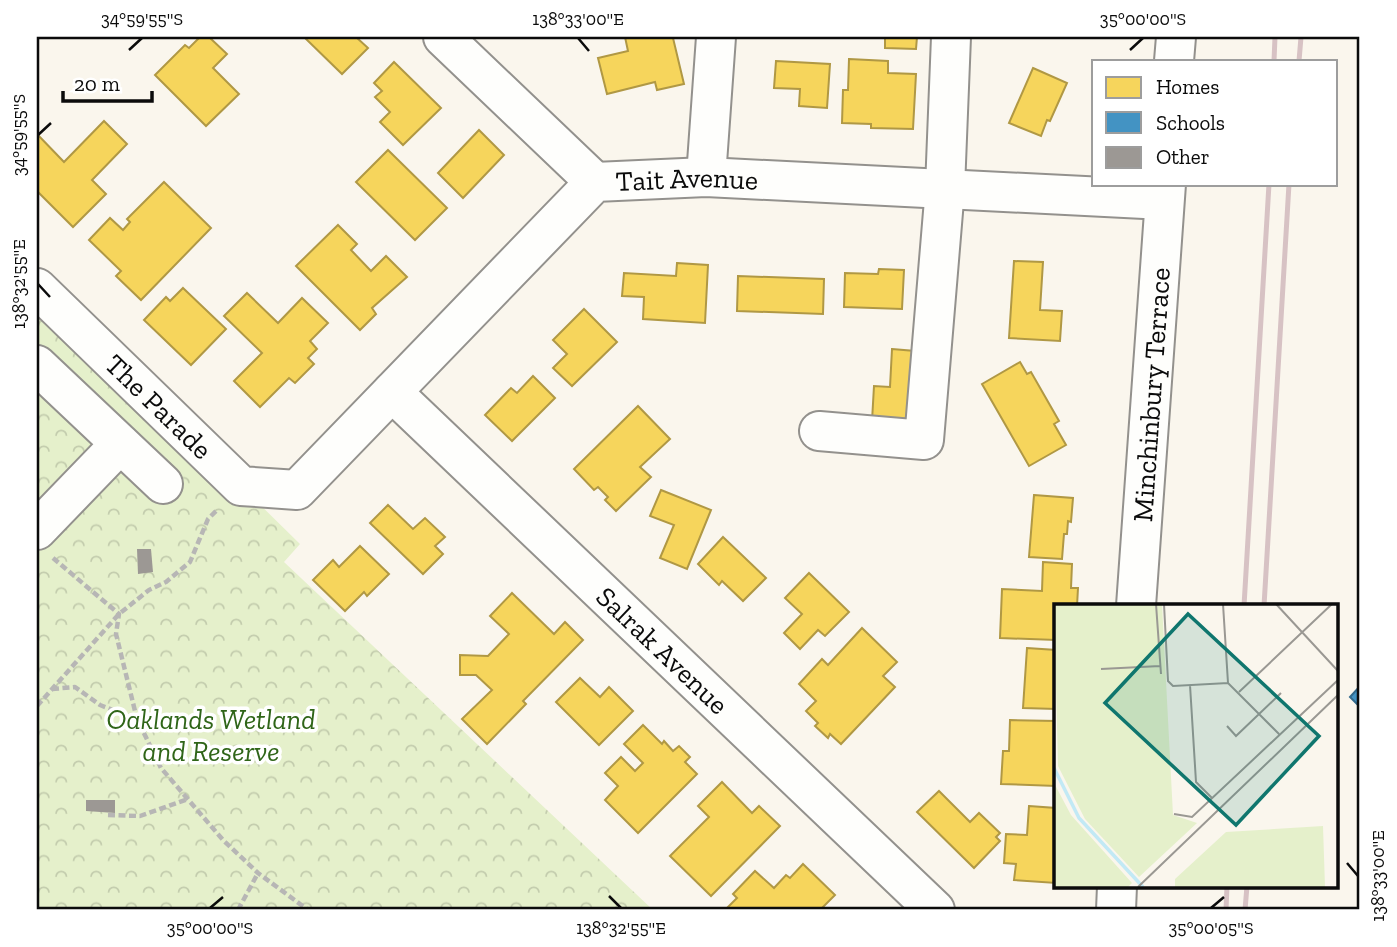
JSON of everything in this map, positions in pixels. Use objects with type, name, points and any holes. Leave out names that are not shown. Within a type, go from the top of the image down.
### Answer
[{"type":"street","points":[[443,37],[595,182]]},
{"type":"street","points":[[706,177],[716,37]]},
{"type":"street","points":[[820,431],[924,440],[945,188],[951,37]]},
{"type":"street","points":[[1174,60],[1176,37]]},
{"type":"street","name":"Tait Avenue","points":[[241,486],[297,490],[595,182],[706,177],[945,188],[1165,192]]},
{"type":"street","name":"Minchinbury Terrace","points":[[1136,604],[1165,192]]},
{"type":"street","name":"The Parade","points":[[37,288],[241,486]]},
{"type":"street","points":[[37,365],[163,484]]},
{"type":"street","name":"Salrak Avenue","points":[[392,392],[935,910]]},
{"type":"street","points":[[41,541],[120,444]]},
{"type":"street","points":[[1115,910],[1117,888]]},
{"type":"path","points":[[37,706],[119,614],[190,562],[208,519],[241,486]]},
{"type":"path","points":[[41,541],[119,614]]},
{"type":"path","points":[[119,614],[116,634],[136,719],[161,768],[223,840],[258,873],[308,910]]},
{"type":"path","points":[[52,689],[75,687],[100,705],[136,719]]},
{"type":"path","points":[[108,815],[140,816],[188,799]]},
{"type":"path","points":[[238,910],[258,873]]},
{"type":"green space","name":"Oaklands Wetland and Reserve","points":[[37,297],[300,544],[284,562],[653,910],[37,910]]},
{"type":"building: Homes","points":[[200,37],[209,37],[227,54],[213,68],[239,94],[206,126],[155,75],[185,45],[189,48]]},
{"type":"building: Homes","points":[[304,37],[356,37],[368,48],[342,74]]},
{"type":"building: Homes","points":[[625,37],[677,37],[673,38],[684,84],[657,90],[655,82],[607,94],[598,58],[628,51]]},
{"type":"building: Homes","points":[[885,37],[917,37],[916,49],[885,48]]},
{"type":"building: Homes","points":[[849,59],[888,61],[888,73],[916,74],[913,129],[871,128],[871,124],[842,123],[843,90],[848,90]]},
{"type":"building: Homes","points":[[776,61],[830,64],[827,108],[799,106],[800,89],[774,88]]},
{"type":"building: Homes","points":[[394,62],[441,108],[403,145],[380,122],[390,112],[375,97],[382,91],[374,83]]},
{"type":"building: Homes","points":[[1033,68],[1067,83],[1041,136],[1009,123]]},
{"type":"building: Homes","points":[[104,121],[127,144],[92,180],[106,194],[73,227],[37,191],[37,134],[64,162]]},
{"type":"building: Homes","points":[[479,130],[504,155],[463,198],[438,173]]},
{"type":"building: Homes","points":[[388,150],[447,208],[415,240],[356,182]]},
{"type":"building: Homes","points":[[164,182],[211,228],[141,300],[116,276],[121,271],[89,240],[110,218],[123,230],[130,222],[127,219]]},
{"type":"building: Homes","points":[[338,225],[357,244],[351,250],[371,271],[386,256],[407,277],[372,308],[376,314],[360,330],[296,266]]},
{"type":"building: Homes","points":[[1014,261],[1043,262],[1040,310],[1062,311],[1060,341],[1009,338]]},
{"type":"building: Homes","points":[[677,263],[708,265],[705,323],[643,319],[644,297],[622,296],[624,273],[676,276]]},
{"type":"building: Homes","points":[[879,269],[904,270],[902,309],[844,307],[845,273],[878,274]]},
{"type":"building: Homes","points":[[738,276],[824,279],[823,314],[737,311]]},
{"type":"building: Homes","points":[[183,288],[226,329],[191,365],[144,320],[166,297],[170,301]]},
{"type":"building: Homes","points":[[247,293],[278,323],[302,298],[328,323],[310,341],[317,349],[308,358],[314,364],[295,383],[289,378],[260,407],[234,381],[262,353],[224,316]]},
{"type":"building: Homes","points":[[584,309],[617,342],[572,386],[553,368],[567,354],[553,340]]},
{"type":"building: Homes","points":[[892,349],[915,351],[911,423],[872,421],[874,386],[890,387]]},
{"type":"building: Homes","points":[[1020,362],[1027,374],[1031,372],[1059,421],[1054,424],[1066,445],[1029,466],[982,384]]},
{"type":"building: Homes","points":[[533,376],[555,398],[512,441],[485,415],[511,388],[517,393]]},
{"type":"building: Homes","points":[[638,406],[670,439],[640,467],[651,477],[616,511],[605,500],[608,497],[598,487],[594,490],[574,469]]},
{"type":"building: Homes","points":[[661,490],[711,510],[687,569],[660,558],[674,525],[650,516]]},
{"type":"building: Homes","points":[[1034,495],[1073,498],[1071,522],[1068,521],[1067,534],[1064,534],[1062,559],[1029,557]]},
{"type":"building: Homes","points":[[388,505],[413,529],[425,518],[445,537],[435,546],[443,554],[423,574],[370,523]]},
{"type":"building: Homes","points":[[723,537],[766,578],[743,601],[722,581],[719,585],[698,564]]},
{"type":"building: Homes","points":[[360,546],[389,574],[367,596],[364,592],[345,611],[313,580],[333,560],[339,567]]},
{"type":"building: Homes","points":[[1043,562],[1072,564],[1071,588],[1078,588],[1077,604],[1054,604],[1054,640],[1000,638],[1002,589],[1042,591]]},
{"type":"building: Homes","points":[[809,573],[849,612],[825,636],[818,630],[800,649],[784,633],[802,614],[785,598]]},
{"type":"building: Homes","points":[[512,593],[554,634],[565,622],[583,640],[523,701],[526,704],[487,744],[462,719],[492,690],[476,675],[460,675],[460,655],[488,656],[509,634],[490,616]]},
{"type":"building: Homes","points":[[862,628],[897,662],[883,676],[895,687],[841,744],[830,734],[828,738],[815,726],[818,723],[806,711],[816,701],[799,684],[822,659],[828,665]]},
{"type":"building: Homes","points":[[1027,648],[1054,650],[1054,709],[1023,708]]},
{"type":"building: Homes","points":[[580,678],[600,697],[609,687],[633,711],[599,745],[556,702]]},
{"type":"building: Homes","points":[[1010,720],[1054,721],[1054,786],[1001,784],[1003,751],[1009,751]]},
{"type":"building: Homes","points":[[643,725],[673,751],[679,746],[690,757],[685,762],[697,774],[638,833],[605,800],[618,786],[605,773],[621,757],[635,771],[643,763],[624,744]]},
{"type":"building: Homes","points":[[722,782],[752,813],[759,806],[780,826],[711,896],[670,856],[709,817],[698,806]]},
{"type":"building: Homes","points":[[939,791],[970,822],[979,813],[1000,833],[996,837],[1000,841],[974,868],[917,812]]},
{"type":"building: Homes","points":[[1029,806],[1054,808],[1054,883],[1014,880],[1016,864],[1004,863],[1006,834],[1027,835]]},
{"type":"building: Homes","points":[[803,864],[835,895],[820,910],[725,910],[737,898],[733,894],[755,871],[774,888],[786,875],[790,878]]},
{"type":"building: Schools","points":[[1360,686],[1360,707],[1350,697]]},
{"type":"building: Other","points":[[137,549],[151,549],[153,572],[138,574]]},
{"type":"building: Other","points":[[86,800],[115,800],[115,813],[86,811]]},
{"type":"railway","points":[[1274,60],[1275,37]]},
{"type":"railway","points":[[1299,60],[1301,37]]},
{"type":"railway","points":[[1244,604],[1269,186]]},
{"type":"railway","points":[[1264,604],[1289,186]]},
{"type":"railway","points":[[1226,910],[1227,888]]},
{"type":"railway","points":[[1245,910],[1247,888]]}]
